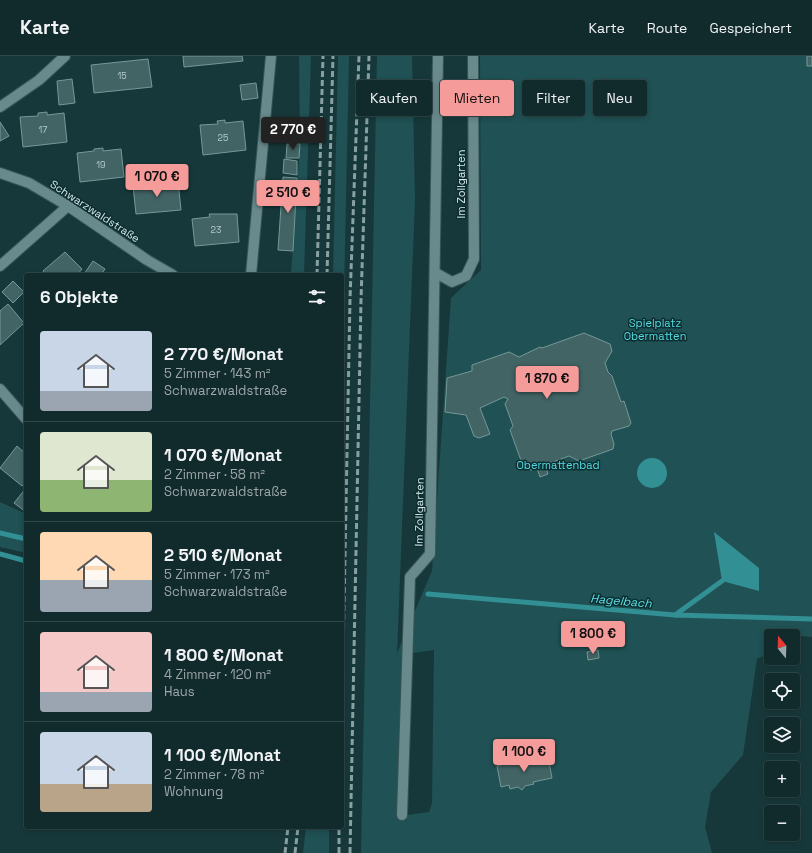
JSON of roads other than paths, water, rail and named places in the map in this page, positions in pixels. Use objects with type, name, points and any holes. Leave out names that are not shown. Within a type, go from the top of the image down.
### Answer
[{"type":"street","points":[[0,107],[39,80],[65,56]]},
{"type":"street","points":[[251,273],[271,56]]},
{"type":"street","name":"Im Zollgarten","points":[[402,816],[410,577],[430,554],[436,273],[438,56]]},
{"type":"street","name":"Im Zollgarten","points":[[436,273],[452,282],[466,276],[474,259],[473,56]]},
{"type":"street","name":"Schwarzwaldstraße","points":[[0,173],[30,183],[68,206],[147,260],[170,273]]},
{"type":"street","points":[[0,266],[68,206]]},
{"type":"street","points":[[0,389],[24,417]]},
{"type":"waterway","name":"Hagelbach","points":[[0,533],[24,539]]},
{"type":"waterway","points":[[0,554],[24,560]]},
{"type":"waterway","points":[[675,615],[722,581]]},
{"type":"waterway","name":"Hagelbach","points":[[428,594],[675,615],[812,619]]},
{"type":"railway","points":[[317,273],[323,56]]},
{"type":"railway","points":[[327,273],[333,56]]},
{"type":"railway","points":[[344,607],[350,299],[359,56]]},
{"type":"railway","points":[[350,853],[361,300],[369,56]]},
{"type":"railway","points":[[285,853],[288,829]]},
{"type":"railway","points":[[295,853],[298,829]]},
{"type":"railway","points":[[339,829],[339,853]]},
{"type":"park label","name":"Spielplatz Obermatten","points":[[655,329]]},
{"type":"park label","name":"Obermattenbad","points":[[558,465]]}]
